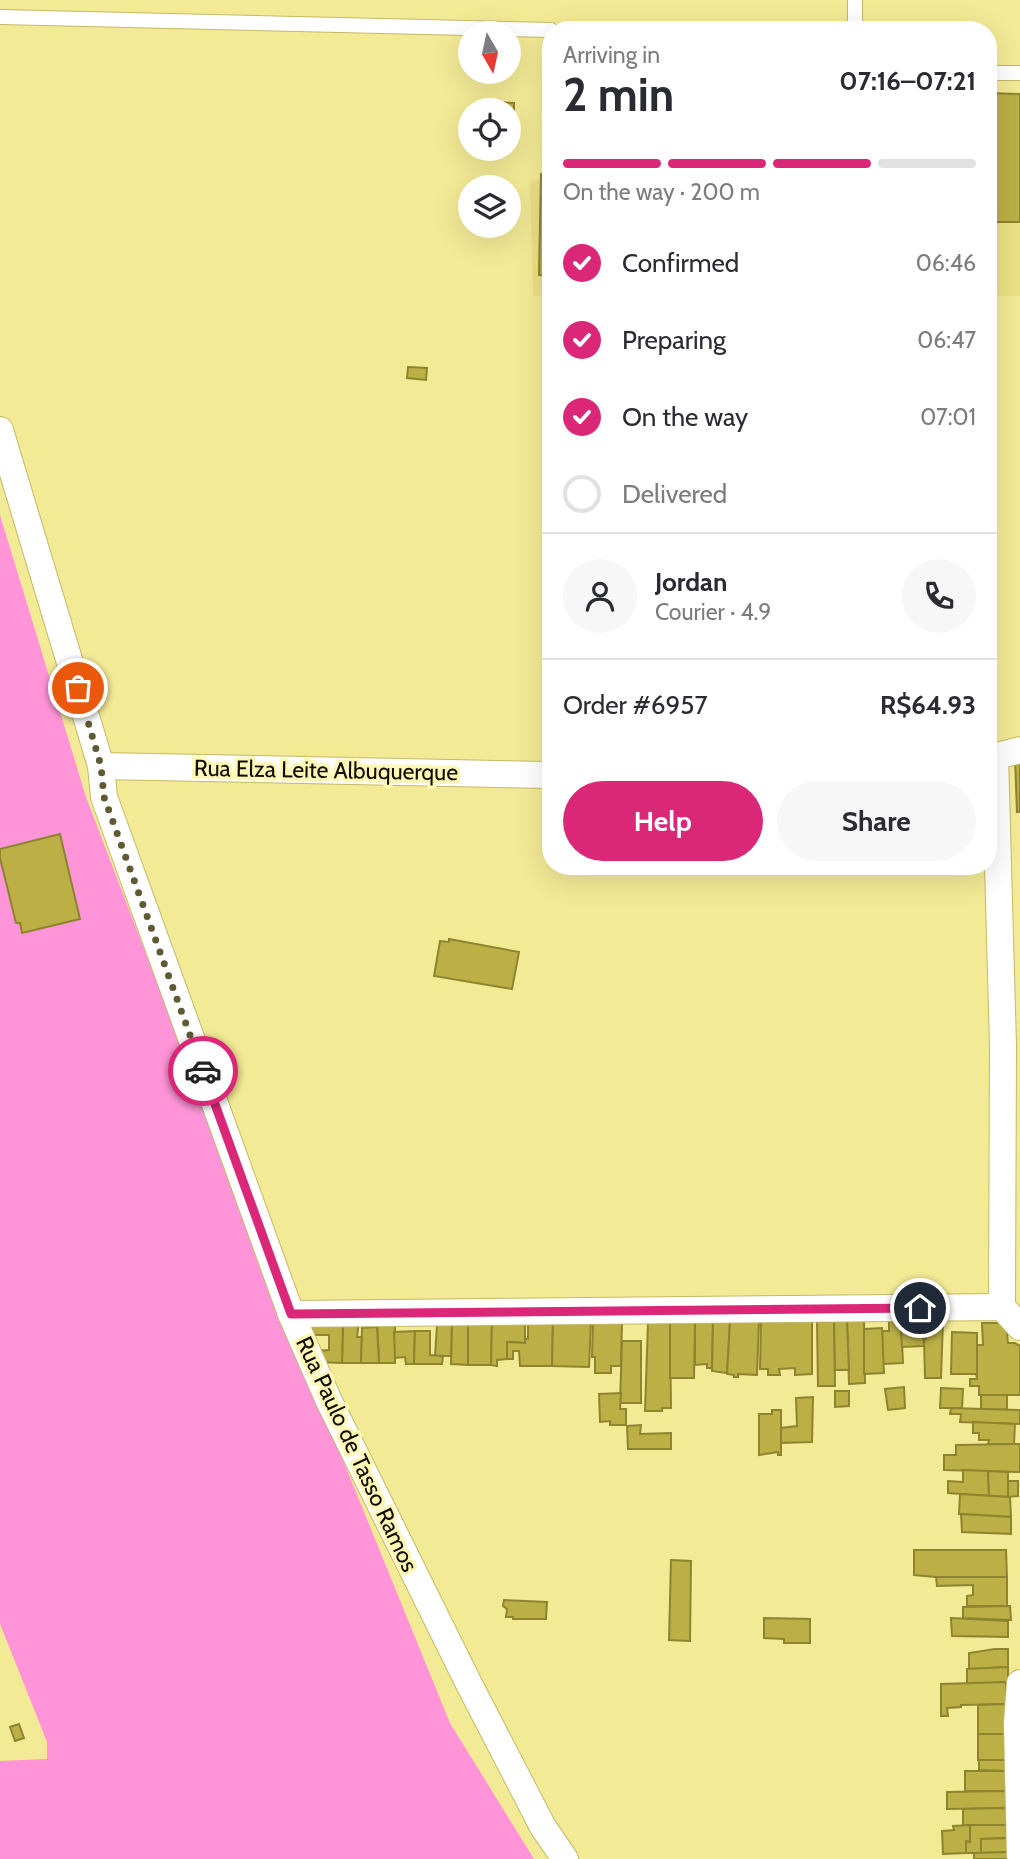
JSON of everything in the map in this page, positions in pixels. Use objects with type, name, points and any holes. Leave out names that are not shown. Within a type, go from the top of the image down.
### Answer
[{"type":"street","name":"Rua Paulo de Tasso Ramos","points":[[0,430],[101,766],[104,797],[291,1314],[329,1401],[469,1685],[544,1827],[565,1859]]},
{"type":"street","points":[[1001,755],[1002,1307],[1020,1327]]},
{"type":"street","name":"Rua Elza Leite Albuquerque","points":[[101,766],[542,775]]},
{"type":"street","points":[[291,1314],[1002,1307]]},
{"type":"street","points":[[1020,1683],[1017,1723],[1020,1854]]},
{"type":"lane","points":[[855,0],[855,21]]},
{"type":"lane","points":[[0,18],[542,30]]},
{"type":"lane","points":[[997,73],[1020,74]]},
{"type":"shaded area","points":[[997,98],[1020,99],[1020,296],[997,296]]},
{"type":"shaded area","points":[[542,180],[542,296],[533,296],[530,181]]},
{"type":"shaded area","points":[[0,515],[86,797],[283,1313],[450,1723],[534,1859],[0,1859],[0,1761],[47,1759],[47,1742],[0,1624]]},
{"type":"building","points":[[997,93],[1020,94],[1020,222],[997,222]]},
{"type":"building","points":[[541,174],[542,174],[542,275],[539,275]]},
{"type":"building","points":[[408,367],[427,368],[426,380],[407,378]]},
{"type":"building","points":[[1015,759],[1020,759],[1020,812],[1017,812]]},
{"type":"building","points":[[60,834],[80,919],[22,933],[20,923],[16,923],[0,849]]},
{"type":"building","points":[[449,939],[519,952],[512,989],[434,976],[440,941],[449,942]]},
{"type":"building","points":[[452,1320],[468,1321],[468,1365],[451,1364]]},
{"type":"building","points":[[452,1320],[451,1356],[435,1356],[437,1325]]},
{"type":"building","points":[[864,1320],[865,1383],[849,1384],[847,1321]]},
{"type":"building","points":[[889,1320],[901,1320],[903,1363],[883,1364],[882,1331],[889,1331]]},
{"type":"building","points":[[923,1320],[943,1321],[941,1378],[925,1378],[926,1329],[923,1329]]},
{"type":"building","points":[[359,1321],[357,1337],[362,1337],[361,1363],[342,1363],[343,1322]]},
{"type":"building","points":[[377,1321],[395,1321],[395,1363],[379,1363]]},
{"type":"building","points":[[468,1321],[492,1321],[491,1365],[468,1365]]},
{"type":"building","points":[[492,1321],[525,1321],[525,1343],[507,1342],[507,1359],[497,1360],[497,1366],[491,1365]]},
{"type":"building","points":[[528,1321],[553,1321],[552,1366],[520,1366],[519,1351],[513,1351],[513,1359],[507,1359],[507,1342],[525,1343],[525,1339],[528,1339]]},
{"type":"building","points":[[553,1321],[591,1322],[589,1367],[552,1366]]},
{"type":"building","points":[[593,1321],[622,1322],[621,1366],[611,1366],[611,1373],[595,1373],[595,1357],[592,1357]]},
{"type":"building","points":[[812,1321],[812,1374],[795,1375],[795,1368],[779,1369],[780,1375],[768,1375],[768,1369],[760,1369],[761,1322]]},
{"type":"building","points":[[834,1321],[835,1386],[818,1386],[817,1322]]},
{"type":"building","points":[[834,1321],[847,1321],[849,1370],[835,1370]]},
{"type":"building","points":[[343,1322],[342,1363],[317,1362],[315,1351],[329,1350],[329,1335],[312,1335],[311,1325]]},
{"type":"building","points":[[648,1322],[670,1322],[671,1408],[662,1408],[662,1411],[645,1411]]},
{"type":"building","points":[[670,1322],[695,1322],[694,1378],[670,1378]]},
{"type":"building","points":[[695,1322],[713,1322],[712,1368],[707,1368],[707,1364],[695,1365]]},
{"type":"building","points":[[713,1322],[730,1322],[727,1373],[712,1371]]},
{"type":"building","points":[[730,1322],[759,1322],[757,1375],[738,1374],[738,1377],[734,1377],[727,1374]]},
{"type":"building","points":[[982,1323],[1006,1323],[1008,1343],[1020,1346],[1020,1395],[979,1395],[979,1386],[970,1386],[970,1379],[977,1379],[977,1345],[983,1345]]},
{"type":"building","points":[[377,1327],[379,1363],[361,1363],[362,1328]]},
{"type":"building","points":[[882,1328],[884,1373],[864,1374],[864,1329]]},
{"type":"building","points":[[901,1329],[923,1329],[924,1346],[902,1347]]},
{"type":"building","points":[[415,1331],[414,1364],[406,1364],[405,1357],[395,1358],[394,1332]]},
{"type":"building","points":[[415,1331],[430,1331],[430,1355],[443,1356],[442,1364],[414,1364]]},
{"type":"building","points":[[952,1332],[977,1333],[977,1379],[976,1374],[951,1374]]},
{"type":"building","points":[[622,1341],[641,1341],[641,1403],[620,1403]]},
{"type":"building","points":[[904,1387],[905,1408],[888,1410],[885,1389]]},
{"type":"building","points":[[941,1388],[963,1389],[962,1408],[940,1408]]},
{"type":"building","points":[[835,1391],[849,1391],[849,1406],[835,1407]]},
{"type":"building","points":[[621,1393],[620,1409],[626,1409],[626,1425],[610,1425],[610,1421],[600,1422],[599,1394]]},
{"type":"building","points":[[981,1395],[1007,1395],[1007,1410],[981,1409]]},
{"type":"building","points":[[813,1397],[812,1442],[781,1443],[781,1428],[797,1426],[796,1398]]},
{"type":"building","points":[[951,1408],[1020,1410],[1020,1424],[960,1422],[961,1414],[950,1414]]},
{"type":"building","points":[[772,1410],[781,1410],[781,1455],[778,1455],[778,1452],[759,1455],[759,1414],[772,1414]]},
{"type":"building","points":[[973,1422],[1015,1424],[1014,1444],[988,1444],[989,1440],[979,1440],[979,1433],[973,1433]]},
{"type":"building","points":[[641,1425],[640,1434],[671,1433],[671,1449],[628,1449],[627,1426]]},
{"type":"building","points":[[1020,1444],[1020,1472],[944,1470],[944,1455],[956,1455],[956,1445]]},
{"type":"building","points":[[963,1470],[988,1471],[989,1496],[948,1493],[948,1481],[963,1482]]},
{"type":"building","points":[[988,1471],[1008,1472],[1008,1497],[989,1496]]},
{"type":"building","points":[[1008,1481],[1018,1481],[1018,1496],[1008,1497]]},
{"type":"building","points":[[960,1494],[1010,1497],[1011,1517],[959,1514]]},
{"type":"building","points":[[961,1514],[1011,1517],[1011,1534],[962,1532]]},
{"type":"building","points":[[914,1550],[1006,1550],[1007,1577],[914,1575]]},
{"type":"building","points":[[671,1560],[691,1561],[690,1641],[669,1640]]},
{"type":"building","points":[[936,1577],[1007,1577],[1007,1606],[967,1606],[967,1596],[973,1595],[973,1585],[937,1586]]},
{"type":"building","points":[[504,1600],[547,1602],[546,1619],[506,1617]]},
{"type":"building","points":[[1010,1606],[1011,1620],[963,1618],[963,1607]]},
{"type":"building","points":[[764,1618],[810,1619],[810,1643],[784,1643],[784,1639],[764,1638]]},
{"type":"building","points":[[951,1618],[1008,1621],[1008,1637],[952,1636]]},
{"type":"building","points":[[1008,1649],[1008,1667],[969,1669],[969,1653]]},
{"type":"building","points":[[1008,1667],[1008,1682],[967,1684],[967,1669]]},
{"type":"building","points":[[1006,1682],[1006,1704],[961,1705],[947,1708],[948,1716],[941,1716],[941,1684]]},
{"type":"building","points":[[1006,1704],[1006,1734],[978,1734],[978,1705]]},
{"type":"building","points":[[19,1724],[24,1738],[15,1741],[10,1727]]},
{"type":"building","points":[[978,1734],[1006,1734],[1006,1760],[978,1760]]},
{"type":"building","points":[[979,1760],[1006,1760],[1006,1771],[979,1770]]},
{"type":"building","points":[[965,1771],[1006,1771],[1006,1791],[965,1791]]},
{"type":"building","points":[[1006,1791],[1006,1808],[947,1809],[947,1792]]},
{"type":"building","points":[[1006,1808],[1006,1825],[963,1825],[963,1809]]},
{"type":"building","points":[[970,1825],[1006,1825],[1007,1838],[981,1839],[981,1853],[966,1853],[966,1841],[970,1842]]},
{"type":"building","points":[[970,1825],[970,1842],[966,1841],[966,1853],[943,1854],[942,1831],[954,1830],[953,1826]]},
{"type":"building","points":[[1010,1838],[1011,1852],[981,1853],[981,1839]]},
{"type":"building","points":[[1011,1852],[1011,1859],[974,1859],[974,1853]]},
{"type":"way so far","points":[[78,688],[101,766],[104,797],[203,1071]]},
{"type":"route","points":[[203,1071],[291,1314],[920,1308]]}]
